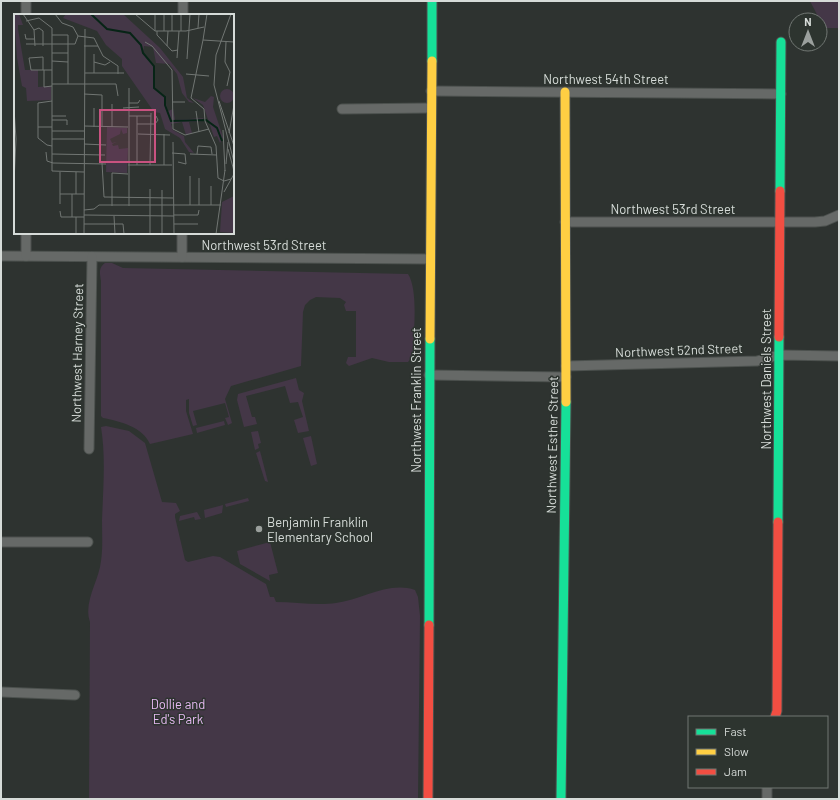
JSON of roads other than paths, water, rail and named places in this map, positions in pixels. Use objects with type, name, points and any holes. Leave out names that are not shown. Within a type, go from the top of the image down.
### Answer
[{"type":"street","points":[[26,1],[26,14]]},
{"type":"street","points":[[183,1],[183,14]]},
{"type":"street","name":"Northwest Franklin Street","points":[[428,799],[432,1]]},
{"type":"street","name":"Northwest Daniels Street","points":[[775,716],[777,711],[781,42]]},
{"type":"street","name":"Northwest 54th Street","points":[[431,91],[781,94]]},
{"type":"street","name":"Northwest Esther Street","points":[[561,799],[566,377],[565,92]]},
{"type":"street","points":[[342,109],[431,108]]},
{"type":"street","name":"Northwest 53rd Street","points":[[565,222],[825,221],[839,215]]},
{"type":"street","points":[[26,234],[26,256]]},
{"type":"street","points":[[182,234],[182,257]]},
{"type":"street","name":"Northwest 53rd Street","points":[[1,256],[430,259]]},
{"type":"street","name":"Northwest Harney Street","points":[[89,449],[92,257]]},
{"type":"street","name":"Northwest 52nd Street","points":[[566,366],[757,361],[779,355],[839,356]]},
{"type":"street","points":[[429,375],[566,377]]},
{"type":"street","points":[[1,542],[88,542]]},
{"type":"street","points":[[1,692],[75,695]]},
{"type":"street","points":[[767,788],[767,799]]},
{"type":"place","name":"Benjamin Franklin Elementary School","points":[[259,529]]},
{"type":"park label","name":"Dollie and Ed's Park","points":[[178,712]]}]
